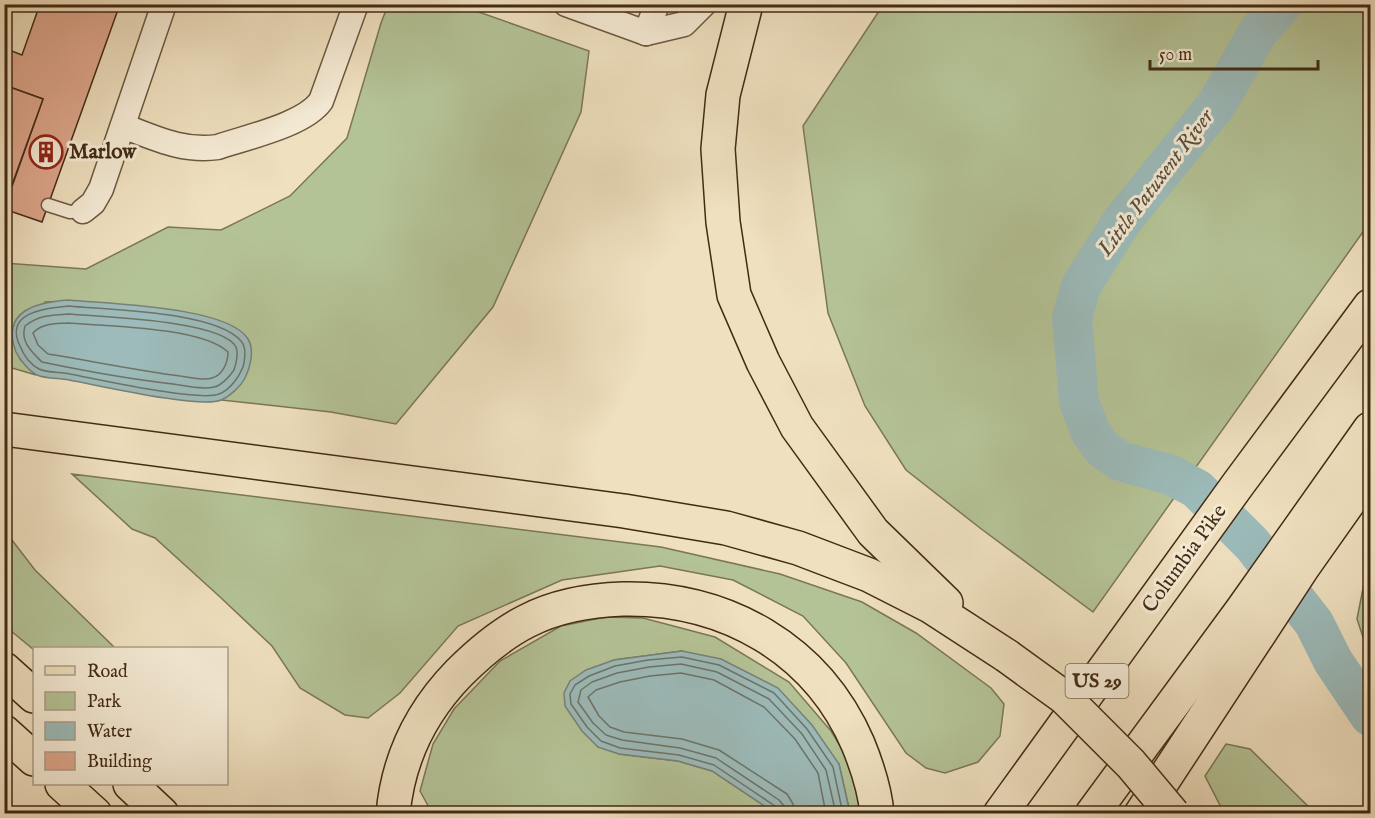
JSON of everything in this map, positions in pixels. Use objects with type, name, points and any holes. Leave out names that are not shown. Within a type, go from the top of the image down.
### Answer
[{"type":"main road","points":[[746,4],[723,94],[718,149],[723,222],[734,295],[768,372],[797,428],[873,532],[996,648]]},
{"type":"main road","name":"Columbia Pike","points":[[1000,813],[1239,483],[1371,306]]},
{"type":"main road","points":[[4,429],[624,510],[726,528],[798,548],[869,575],[930,606],[996,648],[1065,698],[1131,764],[1173,813]]},
{"type":"main road","points":[[1140,813],[1258,638],[1294,557],[1371,429]]},
{"type":"main road","points":[[1092,813],[1242,610],[1371,472]]},
{"type":"main road","points":[[393,813],[403,762],[418,725],[443,690],[470,662],[500,637],[528,620],[561,608],[599,599],[639,598],[679,602],[718,613],[755,629],[790,652],[822,683],[848,720],[866,762],[877,813]]},
{"type":"main road","points":[[4,669],[33,695]]},
{"type":"main road","points":[[4,732],[33,758]]},
{"type":"main road","points":[[64,785],[95,813]]},
{"type":"main road","points":[[132,785],[162,813]]},
{"type":"street","points":[[83,211],[93,203],[101,189],[164,4]]},
{"type":"street","points":[[123,126],[179,147],[207,148],[218,147],[301,118],[315,108],[325,92],[356,4]]},
{"type":"street","points":[[566,4],[646,33],[684,24],[704,4]]},
{"type":"street","points":[[646,33],[657,4]]},
{"type":"lane","points":[[48,204],[70,212],[83,211]]},
{"type":"green space","points":[[388,5],[459,5],[589,51],[581,112],[493,307],[396,424],[331,412],[221,400],[234,390],[235,328],[221,322],[179,312],[92,303],[45,302],[20,359],[36,375],[5,366],[4,263],[86,269],[168,227],[221,230],[290,196],[347,138]]},
{"type":"green space","points":[[883,5],[1370,5],[1370,222],[1093,612],[906,470],[865,406],[828,313],[803,126]]},
{"type":"green space","points":[[72,474],[661,547],[780,574],[862,602],[916,633],[991,688],[1004,704],[1000,736],[978,762],[945,773],[926,768],[906,753],[846,663],[803,616],[733,580],[660,566],[562,580],[458,626],[400,693],[368,718],[345,715],[300,688],[272,646],[219,596],[155,538],[132,529]]},
{"type":"green space","points":[[5,531],[35,570],[114,647],[33,647],[33,649],[5,626]]},
{"type":"green space","points":[[1370,569],[1370,658],[1357,619],[1366,573]]},
{"type":"green space","points":[[606,617],[643,618],[715,637],[789,682],[831,731],[849,760],[863,813],[850,813],[839,764],[682,651],[614,660],[619,754],[678,761],[712,771],[775,813],[432,813],[420,791],[433,744],[454,709],[500,661],[561,626]]},
{"type":"green space","points":[[1226,744],[1250,749],[1315,813],[1224,813],[1205,776]]},
{"type":"water","points":[[69,300],[137,305],[192,313],[217,320],[236,328],[248,339],[251,354],[247,374],[231,394],[221,400],[210,402],[171,399],[37,375],[25,365],[16,352],[12,338],[13,326],[25,311],[34,306]]},
{"type":"water","points":[[682,651],[721,659],[778,688],[812,725],[839,764],[850,813],[775,813],[712,771],[678,761],[619,754],[598,747],[582,731],[565,706],[564,693],[570,681],[586,670],[614,660]]},
{"type":"building","name":"Marlow","points":[[40,4],[120,4],[42,222],[4,209],[43,99],[4,85],[4,48],[22,55]]},
{"type":"building","points":[[4,85],[43,99],[4,207]]},
{"type":"waterway","name":"Little Patuxent River","points":[[1283,4],[1258,32],[1217,104],[1122,221],[1081,286],[1072,318],[1079,402],[1091,433],[1103,449],[1120,461],[1171,475],[1197,489],[1252,544],[1314,623],[1333,661],[1370,716]]},
{"type":"place","name":"Marlow","points":[[46,152]]}]
